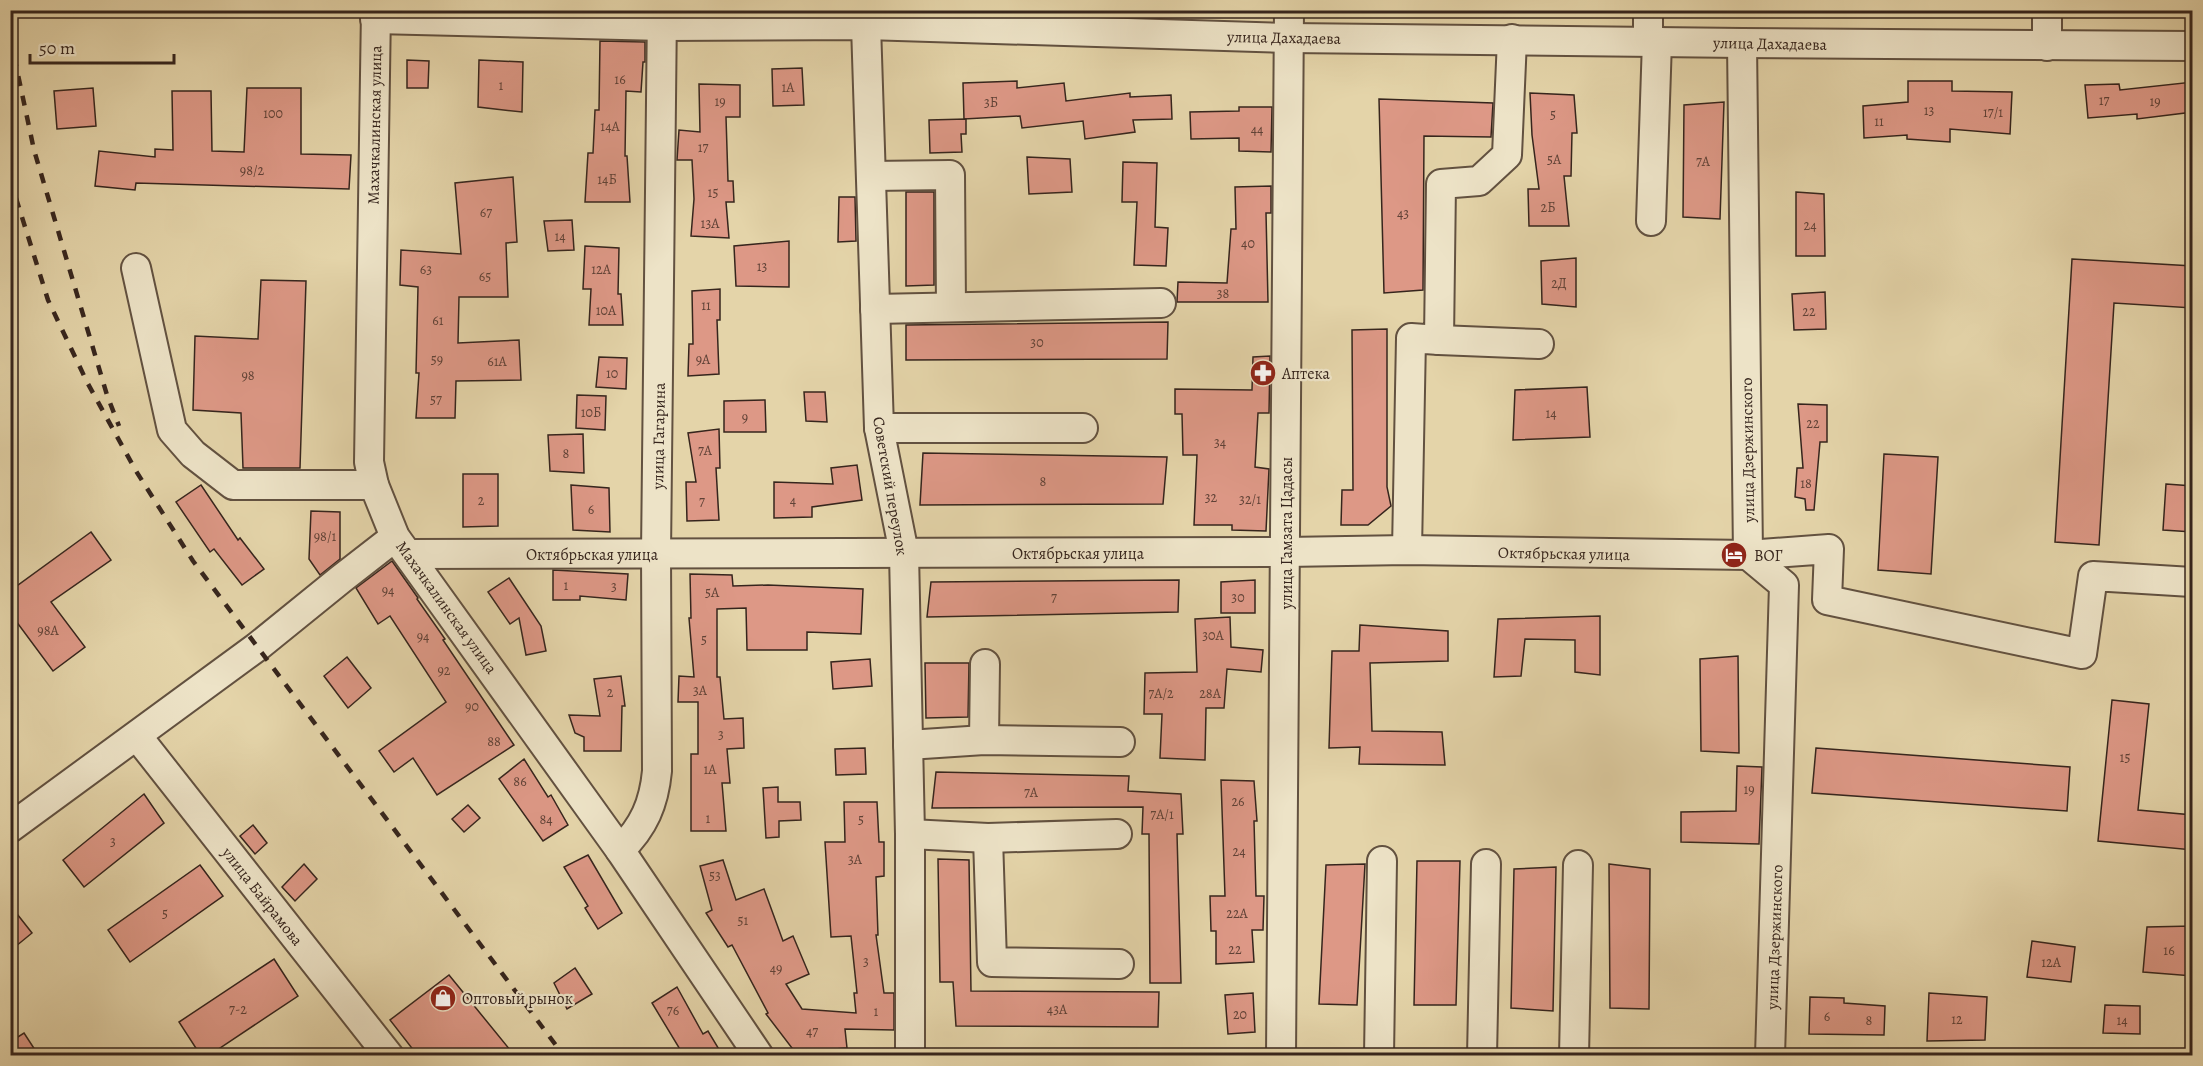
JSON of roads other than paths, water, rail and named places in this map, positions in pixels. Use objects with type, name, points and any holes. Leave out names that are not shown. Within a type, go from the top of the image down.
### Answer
[{"type":"street","points":[[1648,10],[1652,41],[1651,220]]},
{"type":"street","points":[[2047,10],[2047,46]]},
{"type":"street","name":"улица Дахадаева","points":[[375,15],[662,18],[866,26],[948,19],[1289,24],[1512,39],[2193,46]]},
{"type":"street","name":"Махачкалинская улица","points":[[375,15],[369,462],[374,485],[402,545],[620,850],[759,1056]]},
{"type":"street","name":"улица Гагарина","points":[[620,850],[631,840],[646,818],[655,790],[657,771],[656,553],[662,18]]},
{"type":"street","name":"улица Гамзата Цадасы","points":[[1281,1056],[1289,24]]},
{"type":"street","name":"Советский переулок","points":[[866,26],[879,428],[904,553],[910,834],[910,1056]]},
{"type":"street","points":[[1439,340],[1441,184],[1479,181],[1507,155],[1512,39]]},
{"type":"street","name":"улица Дзержинского","points":[[1742,43],[1748,555],[1784,585],[1770,1056]]},
{"type":"street","points":[[871,176],[950,175],[951,307]]},
{"type":"street","points":[[136,268],[172,430],[193,454],[233,485],[374,485]]},
{"type":"street","points":[[875,309],[1161,303]]},
{"type":"street","points":[[1407,550],[1411,338],[1539,344]]},
{"type":"street","points":[[879,428],[1083,428]]},
{"type":"street","points":[[10,828],[257,647],[340,579],[402,545]]},
{"type":"street","name":"Октябрьская улица","points":[[402,545],[656,553],[1407,550],[1748,555],[1829,549],[1827,600],[2082,654],[2093,576],[2193,582]]},
{"type":"street","points":[[984,741],[985,664]]},
{"type":"street","name":"улица Байрамова","points":[[137,736],[389,1056]]},
{"type":"street","points":[[908,745],[984,741],[1120,742]]},
{"type":"street","points":[[910,834],[988,838],[1117,834]]},
{"type":"street","points":[[988,838],[992,962],[1119,964]]},
{"type":"street","points":[[1379,1056],[1382,861]]},
{"type":"street","points":[[1482,1056],[1486,864]]},
{"type":"street","points":[[1574,1056],[1578,865]]},
{"type":"railway","points":[[10,37],[34,150],[107,395],[119,426]]},
{"type":"railway","points":[[10,179],[48,300],[87,382],[136,471],[193,561],[564,1056]]},
{"type":"place","name":"Аптека","points":[[1263,373]]},
{"type":"place","name":"ВОГ","points":[[1734,555]]},
{"type":"place","name":"Оптовый рынок","points":[[443,998]]}]
